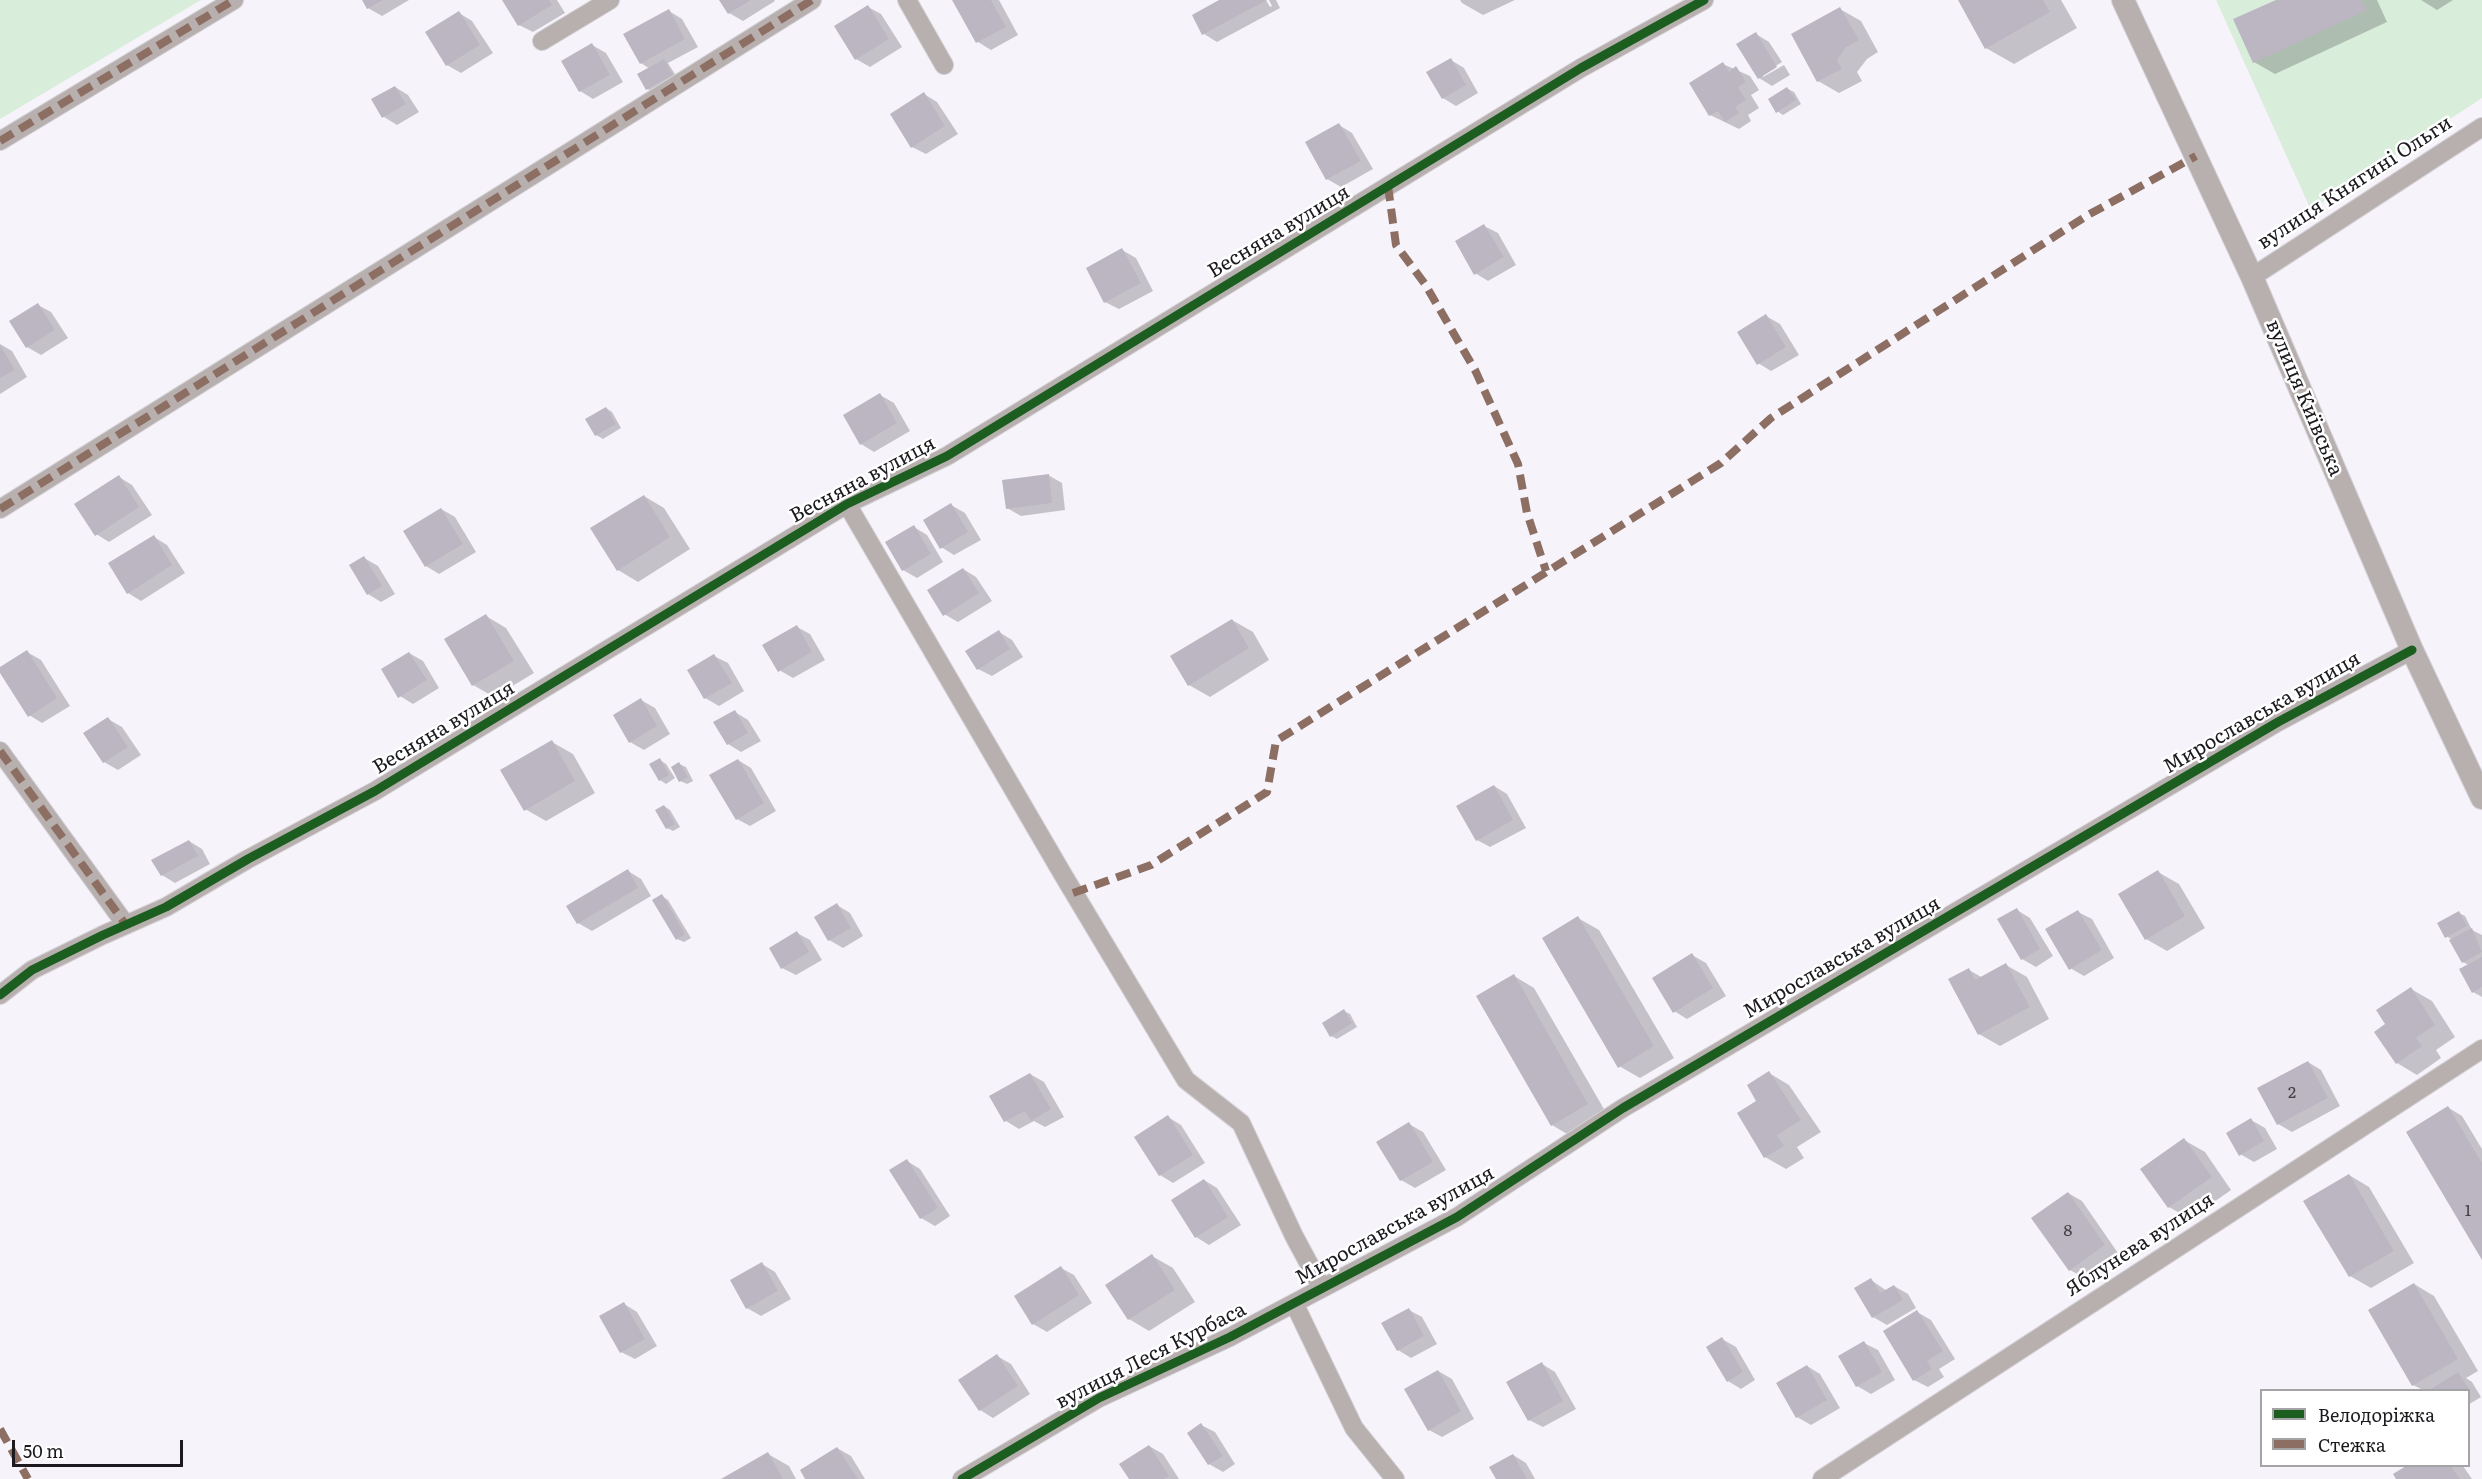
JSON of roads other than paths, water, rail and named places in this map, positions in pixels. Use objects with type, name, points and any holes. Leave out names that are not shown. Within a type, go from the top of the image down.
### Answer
[{"type":"street","points":[[0,141],[234,0]]},
{"type":"street","points":[[542,41],[610,0]]},
{"type":"street","points":[[0,509],[812,0]]},
{"type":"street","points":[[907,0],[944,65]]},
{"type":"street","name":"Весняна вулиця","points":[[0,995],[32,970],[166,907],[416,767],[847,504],[947,456],[1581,68],[1704,0]]},
{"type":"street","name":"вулиця Київська","points":[[2123,0],[2252,277],[2412,650],[2482,798]]},
{"type":"street","name":"вулиця Княгині Ольги","points":[[2252,277],[2482,127]]},
{"type":"street","points":[[847,504],[1062,873],[1186,1080],[1241,1123],[1294,1236],[1322,1288]]},
{"type":"street","name":"Мирославська вулиця","points":[[1294,1303],[1457,1217],[1623,1108],[2278,722],[2412,650]]},
{"type":"street","points":[[0,751],[126,925]]},
{"type":"street","name":"Яблунева вулиця","points":[[1822,1479],[2482,1049]]},
{"type":"street","points":[[1294,1303],[1354,1428],[1395,1479]]},
{"type":"street","name":"вулиця Леся Курбаса","points":[[962,1479],[1099,1398],[1230,1337],[1294,1303]]}]
